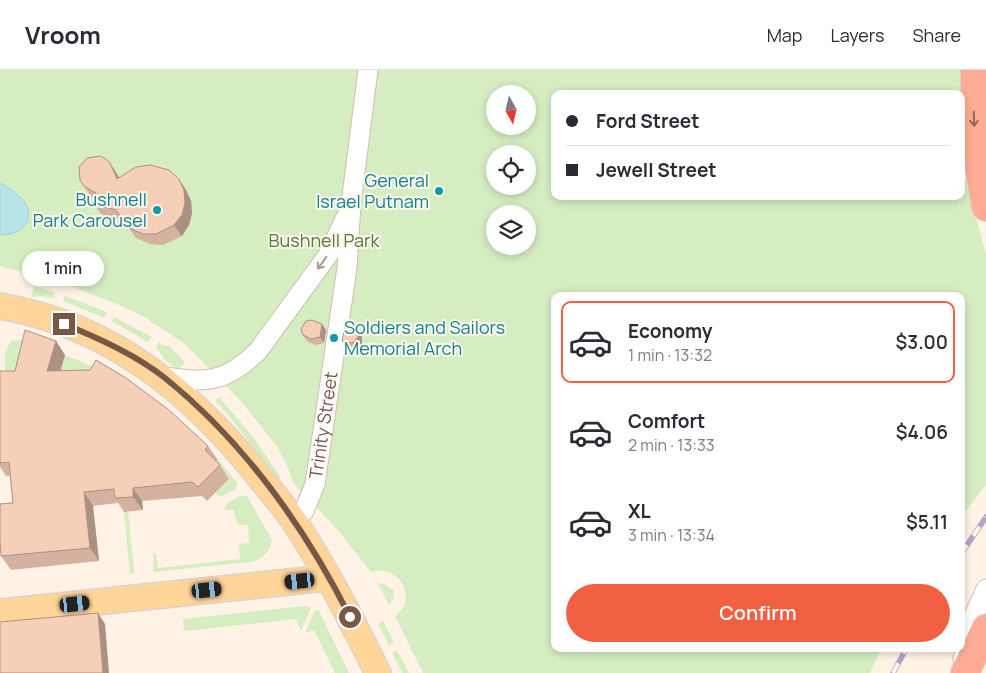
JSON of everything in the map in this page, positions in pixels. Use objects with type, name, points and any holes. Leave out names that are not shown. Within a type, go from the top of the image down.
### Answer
[{"type":"highway","points":[[976,70],[975,139],[986,207]]},
{"type":"highway","points":[[963,673],[986,628]]},
{"type":"main road","points":[[0,306],[30,312],[79,330],[138,360],[164,378],[234,444],[288,513],[345,608],[378,673]]},
{"type":"main road","points":[[0,612],[327,578]]},
{"type":"street","name":"Trinity Street","points":[[288,513],[304,511],[314,484],[347,268],[351,204],[368,70]]},
{"type":"street","name":"Trinity Street","points":[[164,378],[212,381],[248,361],[263,344],[328,255],[351,204]]},
{"type":"street","points":[[963,673],[971,622],[986,589]]},
{"type":"green space","name":"Bushnell Park","points":[[0,70],[964,70],[963,90],[551,90],[551,200],[965,200],[965,178],[986,254],[986,485],[965,512],[965,292],[551,292],[551,652],[880,652],[870,673],[423,673],[395,616],[402,609],[406,593],[398,578],[390,573],[381,571],[371,572],[337,529],[293,483],[287,465],[276,445],[240,400],[185,344],[144,317],[117,304],[63,283],[0,266]]},
{"type":"green space","points":[[34,286],[55,292],[53,298],[31,297]]},
{"type":"green space","points":[[65,296],[107,312],[104,318],[63,301]]},
{"type":"green space","points":[[114,317],[152,337],[148,342],[112,321]]},
{"type":"green space","points":[[25,340],[31,354],[5,385],[5,353],[11,341]]},
{"type":"green space","points":[[159,342],[166,347],[168,345],[185,362],[178,370],[165,360],[156,347]]},
{"type":"green space","points":[[65,355],[96,368],[94,373],[59,378]]},
{"type":"green space","points":[[219,397],[254,438],[281,478],[277,480],[230,417],[215,401]]},
{"type":"green space","points":[[219,460],[237,483],[236,489],[221,497],[215,493],[229,479],[214,463]]},
{"type":"green space","points":[[240,496],[247,496],[272,540],[270,548],[265,555],[250,562],[153,572],[153,553],[156,554],[158,568],[240,559],[239,544],[249,543],[248,525],[237,524],[234,510],[226,510],[224,508],[229,502]]},
{"type":"green space","points":[[124,512],[128,512],[134,571],[134,573],[130,574]]},
{"type":"green space","points":[[383,583],[394,591],[393,599],[389,605],[378,584]]},
{"type":"green space","points":[[305,606],[311,608],[301,631],[296,619],[184,631],[183,619]]},
{"type":"green space","points":[[315,610],[319,611],[349,673],[335,673],[314,630],[305,633]]},
{"type":"green space","points":[[383,621],[394,642],[389,645],[378,624]]},
{"type":"green space","points":[[397,650],[409,673],[402,673],[392,653]]},
{"type":"water","points":[[0,183],[20,197],[28,209],[29,216],[24,226],[7,235],[0,234]]},
{"type":"building","points":[[100,156],[110,163],[117,179],[136,167],[150,165],[169,170],[179,179],[184,190],[185,203],[182,215],[174,225],[156,234],[143,234],[129,228],[116,210],[94,204],[96,193],[84,186],[80,180],[79,167],[87,158]]},
{"type":"building","points":[[312,320],[322,324],[320,337],[311,339],[303,335],[301,329],[306,321]]},
{"type":"building","points":[[345,326],[354,327],[358,331],[358,337],[353,343],[342,341]]},
{"type":"building","points":[[25,330],[56,341],[47,371],[90,370],[96,360],[126,378],[169,410],[208,446],[205,450],[220,465],[198,487],[192,482],[133,488],[133,497],[115,498],[114,489],[84,492],[90,548],[1,556],[0,504],[13,503],[9,462],[0,463],[0,371],[15,371]]},
{"type":"building","points":[[98,613],[103,673],[0,673],[0,622]]},
{"type":"railway","points":[[965,548],[986,517]]},
{"type":"railway","points":[[893,673],[904,652]]},
{"type":"place","name":"General Israel Putnam","points":[[439,191]]},
{"type":"place","name":"Bushnell Park Carousel","points":[[157,210]]},
{"type":"place","name":"Soldiers and Sailors Memorial Arch","points":[[334,338]]},
{"type":"route","points":[[64,324],[138,360],[164,378],[215,424],[234,444],[294,520],[350,617]]}]
